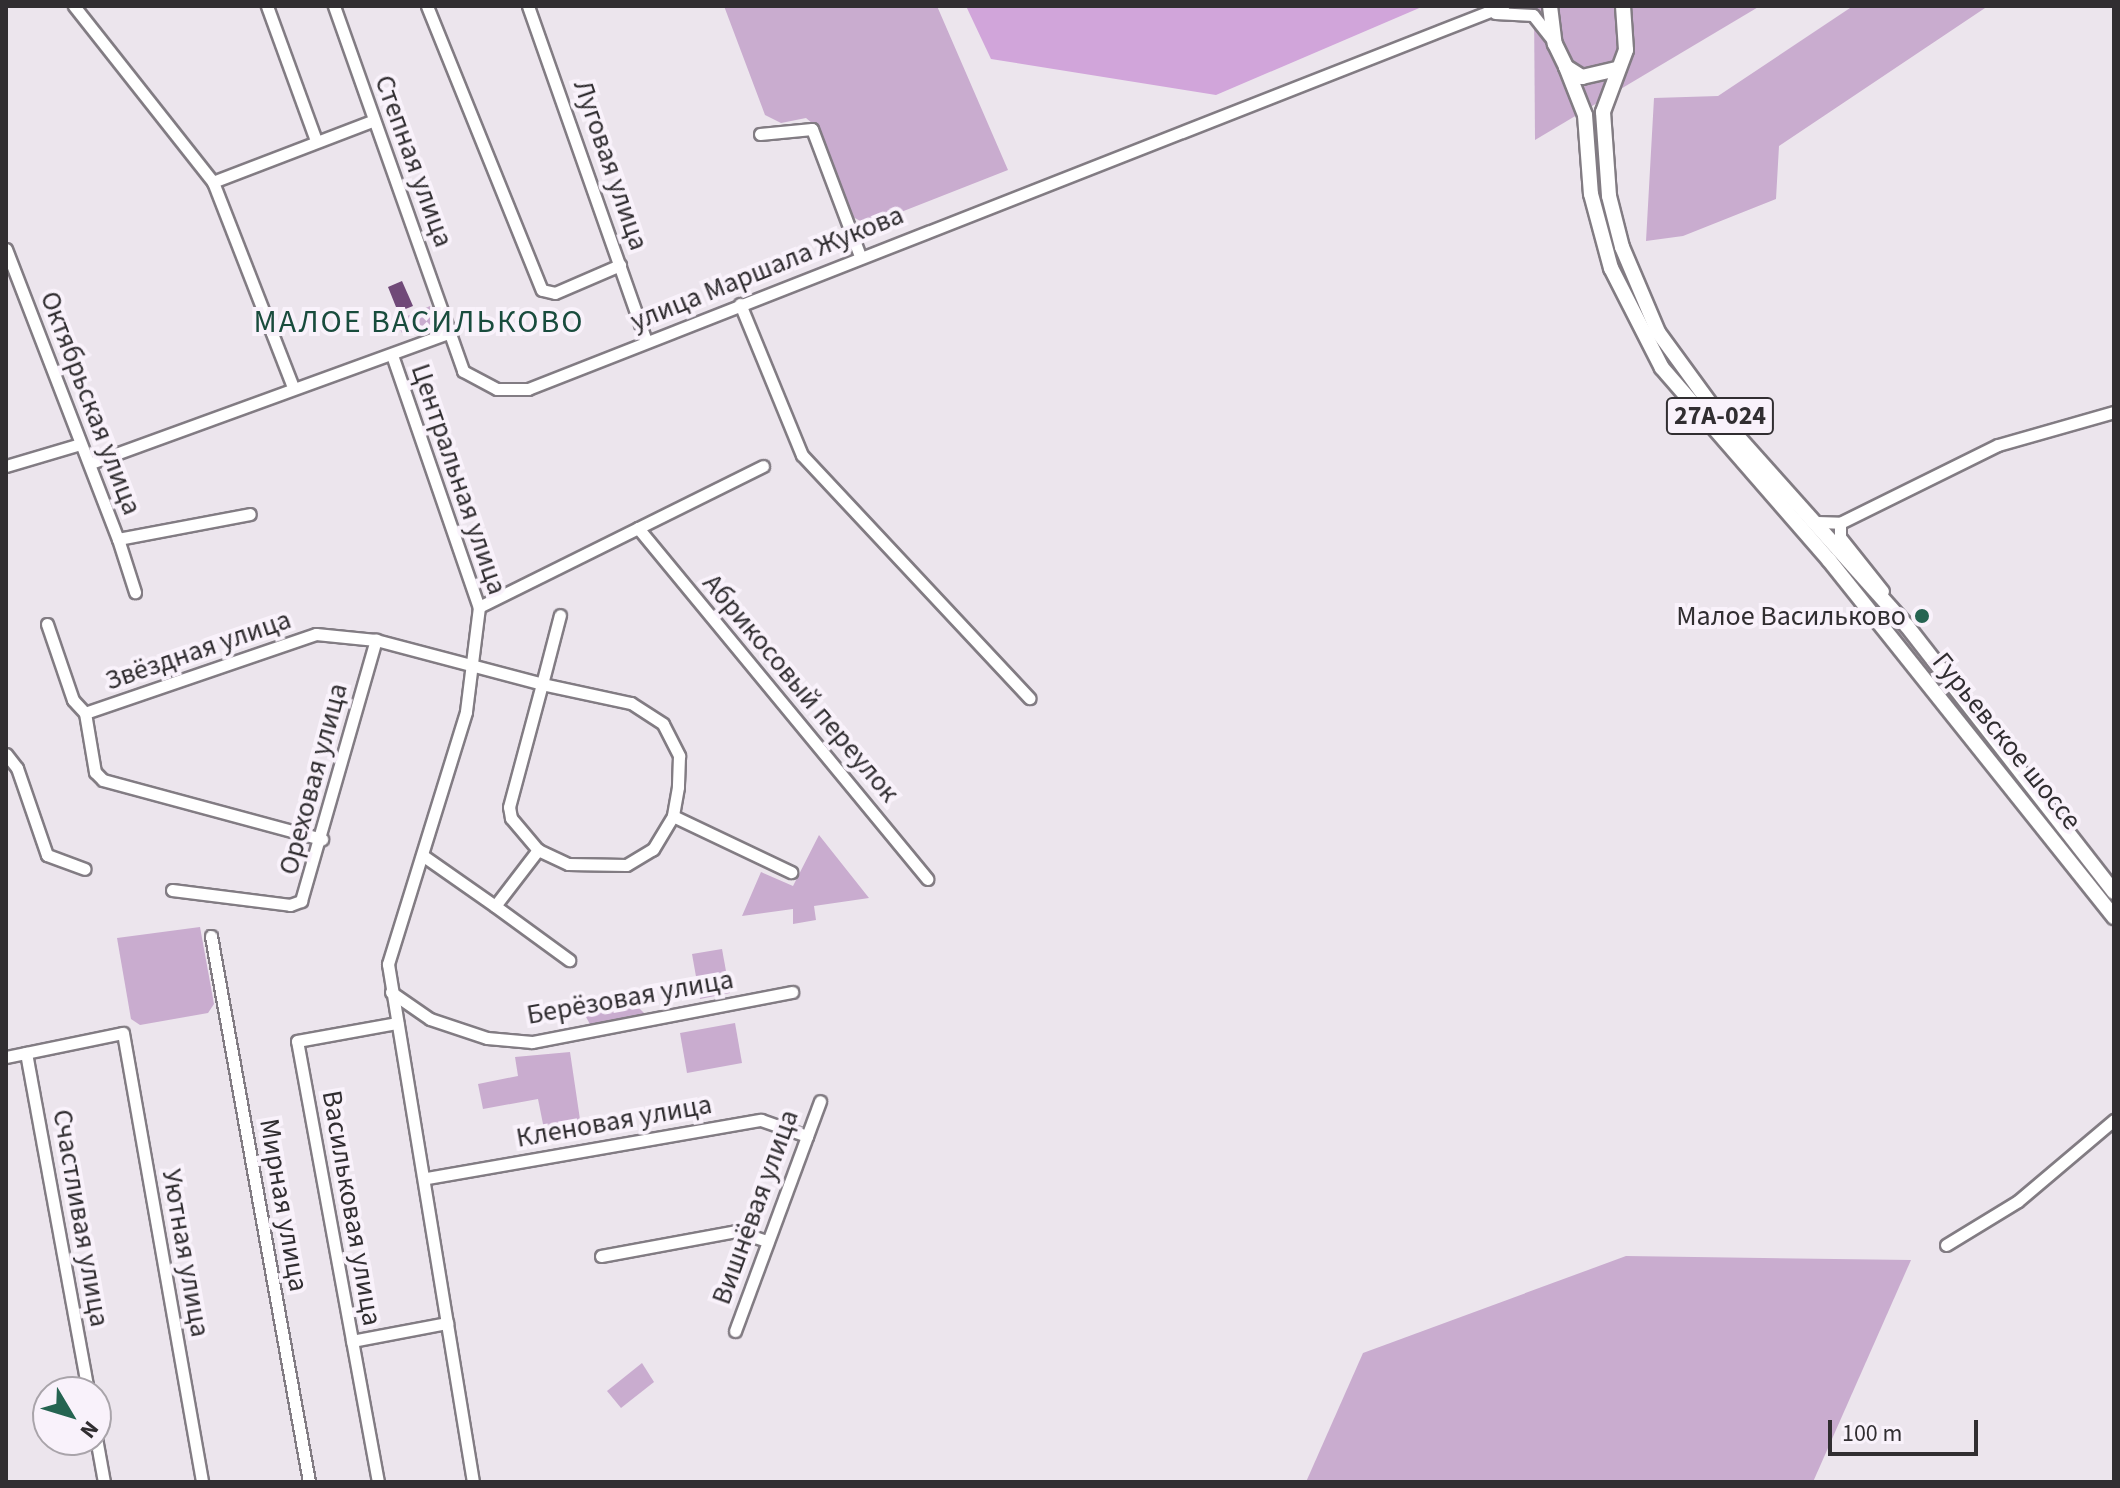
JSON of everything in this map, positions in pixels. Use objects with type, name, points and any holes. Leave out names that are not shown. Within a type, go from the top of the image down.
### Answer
[{"type":"main road","name":"27А-024","points":[[1550,6],[1555,44],[1566,67]]},
{"type":"main road","name":"27А-024","points":[[1616,69],[1626,50],[1623,6]]},
{"type":"main road","points":[[1566,67],[1582,77],[1616,69]]},
{"type":"main road","name":"Гурьевское шоссе","points":[[1566,67],[1585,115],[1591,194],[1611,268],[1662,368],[1829,560],[2114,917]]},
{"type":"main road","name":"Гурьевское шоссе","points":[[1616,69],[1603,112],[1609,196],[1641,297],[1691,382],[1886,602],[2114,892]]},
{"type":"street","points":[[74,6],[213,182],[293,387]]},
{"type":"street","points":[[267,6],[315,138]]},
{"type":"street","name":"Степная улица","points":[[334,6],[372,121],[451,332]]},
{"type":"street","points":[[427,6],[542,290],[555,293],[620,265]]},
{"type":"street","name":"Луговая улица","points":[[528,6],[646,341]]},
{"type":"street","name":"улица Маршала Жукова","points":[[451,332],[463,371],[497,389],[528,389],[860,256],[1503,6]]},
{"type":"street","name":"улица Маршала Жукова","points":[[1486,13],[1533,15],[1555,44]]},
{"type":"street","points":[[213,182],[315,138],[372,121]]},
{"type":"street","points":[[760,134],[812,129],[860,256]]},
{"type":"street","name":"Октябрьская улица","points":[[6,249],[77,445],[91,463],[118,539],[250,514]]},
{"type":"street","points":[[740,304],[802,455],[1029,698]]},
{"type":"street","points":[[91,463],[451,332]]},
{"type":"street","name":"Центральная улица","points":[[392,355],[479,607],[475,666],[425,857],[388,964],[427,1178],[473,1482]]},
{"type":"street","points":[[1817,522],[1840,523],[1998,445],[2114,412]]},
{"type":"street","points":[[6,466],[77,445]]},
{"type":"street","points":[[479,607],[763,466]]},
{"type":"street","points":[[1840,523],[1840,537],[1886,602]]},
{"type":"street","name":"Абрикосовый переулок","points":[[638,528],[927,879]]},
{"type":"street","points":[[118,539],[135,592]]},
{"type":"street","points":[[376,640],[542,684],[631,703],[663,724],[679,756],[673,816],[653,849],[626,865],[568,864],[538,850],[509,807],[542,684],[560,615]]},
{"type":"street","name":"Звёздная улица","points":[[47,624],[73,700],[85,713],[316,634],[376,640]]},
{"type":"street","name":"Ореховая улица","points":[[172,890],[290,905],[308,891],[376,640]]},
{"type":"street","points":[[85,713],[95,772],[103,780],[322,839]]},
{"type":"street","points":[[6,754],[17,768],[47,855],[85,869]]},
{"type":"street","points":[[673,816],[791,872]]},
{"type":"street","points":[[495,906],[538,850]]},
{"type":"street","points":[[425,857],[569,960]]},
{"type":"street","name":"Мирная улица","points":[[211,936],[309,1482]]},
{"type":"street","name":"Берёзовая улица","points":[[391,992],[430,1019],[487,1038],[532,1042],[792,992]]},
{"type":"street","name":"Васильковая улица","points":[[378,1482],[297,1041],[397,1023]]},
{"type":"street","name":"Уютная улица","points":[[26,1053],[123,1033],[202,1482]]},
{"type":"street","points":[[6,1057],[26,1053]]},
{"type":"street","name":"Счастливая улица","points":[[26,1053],[85,1376]]},
{"type":"street","name":"Вишнёвая улица","points":[[735,1331],[820,1101]]},
{"type":"street","name":"Кленовая улица","points":[[427,1178],[761,1120],[807,1136]]},
{"type":"street","points":[[1946,1245],[2018,1201],[2114,1120]]},
{"type":"street","points":[[601,1256],[736,1231],[766,1241]]},
{"type":"street","points":[[352,1341],[447,1323]]},
{"type":"street","points":[[99,1456],[104,1482]]},
{"type":"shaded area","points":[[724,6],[937,6],[1008,170],[868,225],[851,216],[819,129],[806,118],[781,123],[765,115]]},
{"type":"shaded area","points":[[966,6],[1424,6],[1216,95],[991,59]]},
{"type":"shaded area","points":[[1534,6],[1760,6],[1535,140]]},
{"type":"shaded area","points":[[1853,6],[1988,6],[1779,146],[1776,199],[1683,236],[1646,241],[1654,98],[1718,96]]},
{"type":"shaded area","points":[[430,306],[436,324],[402,333],[396,321]]},
{"type":"shaded area","points":[[819,835],[869,898],[814,906],[816,920],[793,924],[793,909],[742,916],[761,872],[793,886]]},
{"type":"shaded area","points":[[200,927],[214,1004],[208,1013],[140,1025],[131,1019],[117,938]]},
{"type":"shaded area","points":[[722,949],[730,993],[700,999],[692,954]]},
{"type":"shaded area","points":[[623,992],[647,1016],[591,1026],[586,1017]]},
{"type":"shaded area","points":[[735,1023],[742,1063],[687,1073],[680,1033]]},
{"type":"shaded area","points":[[570,1052],[582,1133],[546,1139],[538,1099],[483,1109],[478,1084],[518,1076],[515,1057]]},
{"type":"shaded area","points":[[1626,1256],[1911,1260],[1813,1482],[1306,1482],[1363,1353]]},
{"type":"shaded area","points":[[642,1363],[654,1382],[621,1408],[607,1391]]},
{"type":"building","points":[[402,281],[413,306],[398,312],[388,287]]},
{"type":"place","name":"Малое Васильково","points":[[1922,616]]},
{"type":"district","name":"МАЛОЕ ВАСИЛЬКОВО","points":[[419,322]]}]
